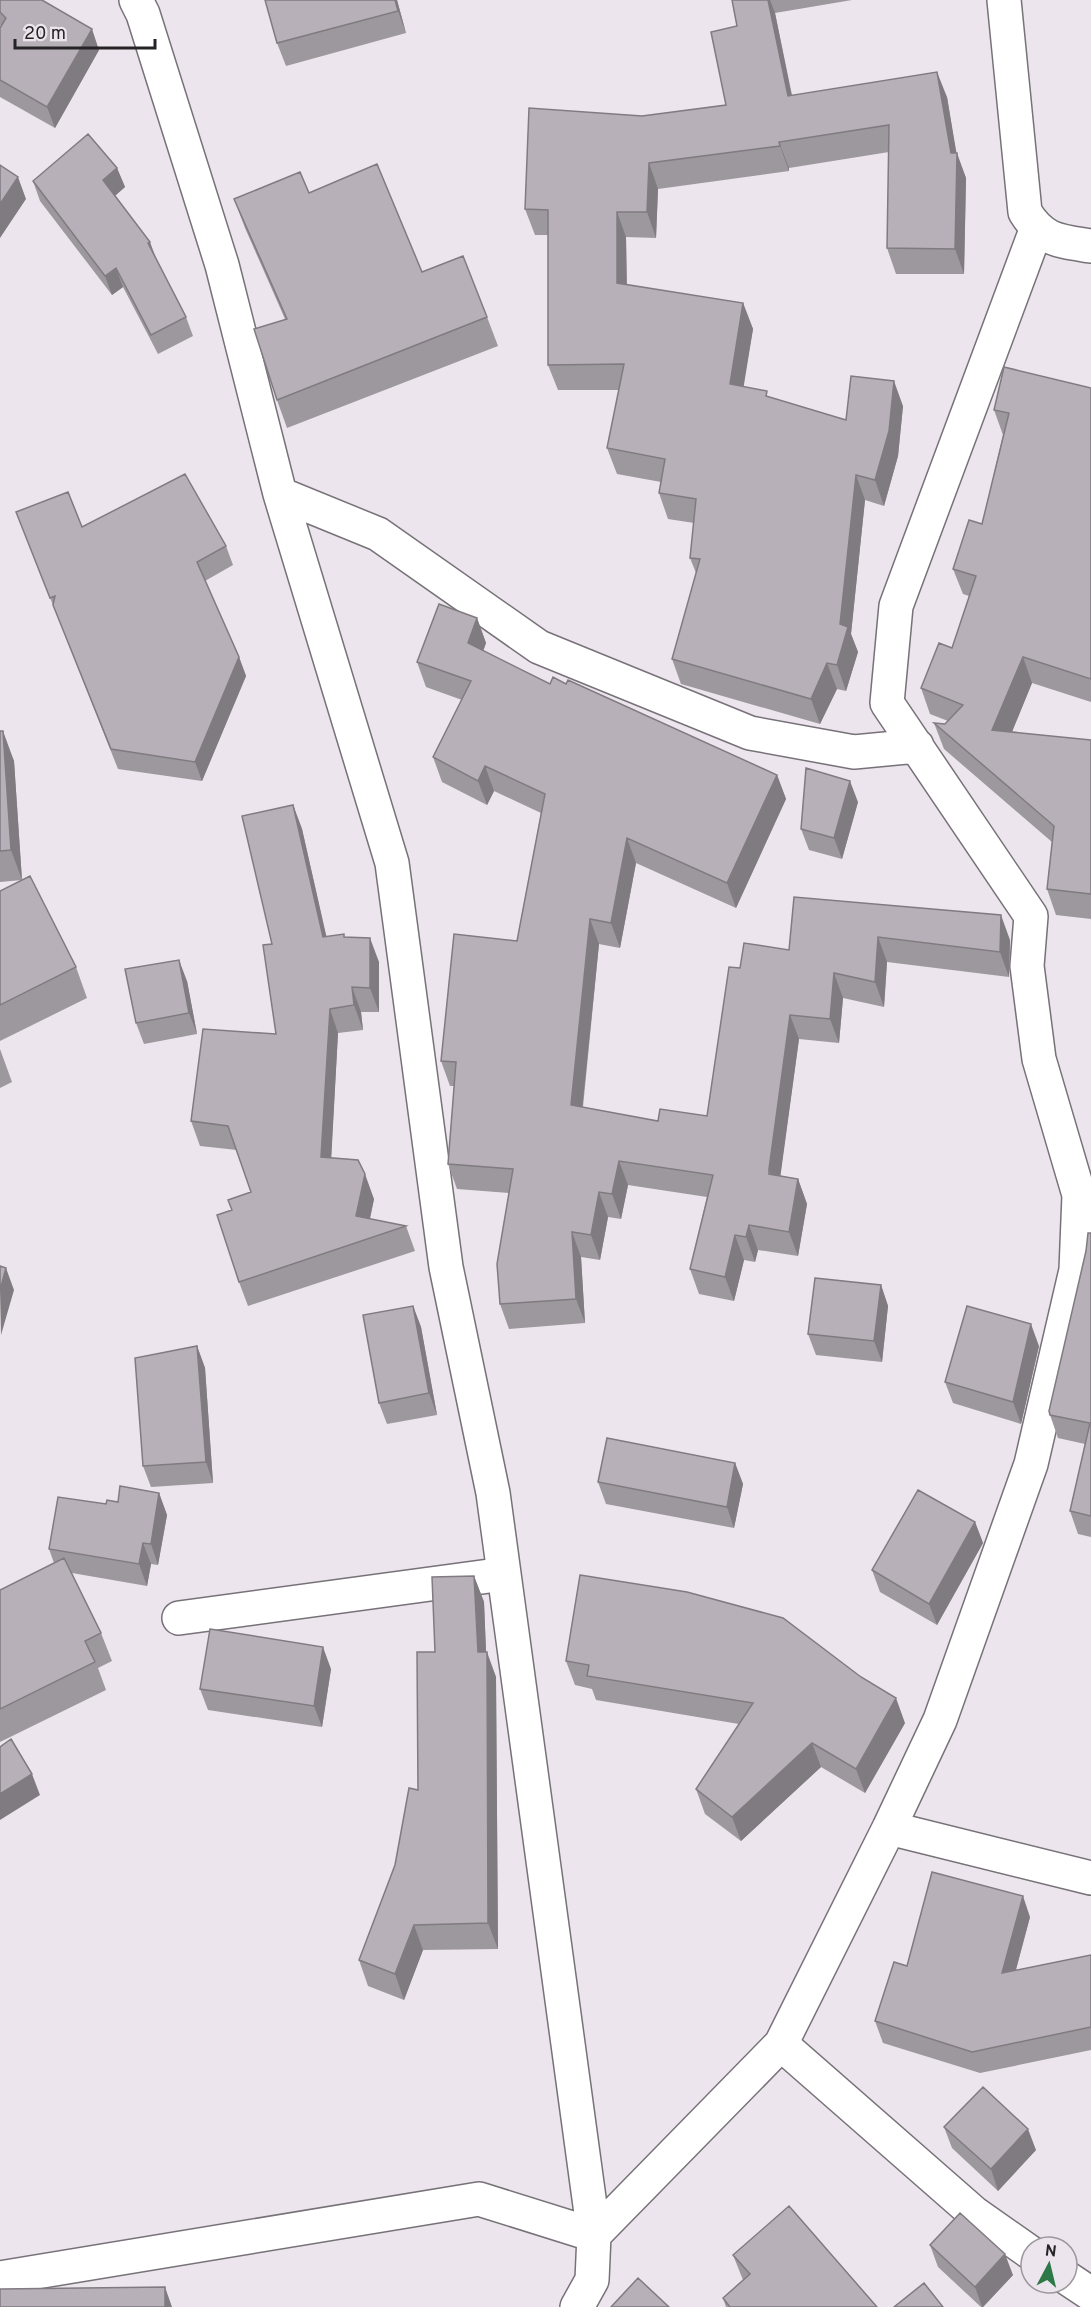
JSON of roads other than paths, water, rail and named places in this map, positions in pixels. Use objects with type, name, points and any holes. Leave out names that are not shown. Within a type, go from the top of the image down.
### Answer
[{"type":"street","points":[[136,0],[143,14],[222,265],[280,494],[392,863],[446,1267],[493,1493],[594,2235],[592,2280],[577,2307]]},
{"type":"street","points":[[1004,0],[1025,212],[1036,230],[1063,242],[1091,246]]},
{"type":"street","points":[[594,2235],[781,2044],[889,1828],[940,1720],[1031,1464],[1076,1270],[1079,1195],[1039,1059],[1027,966],[1031,916],[887,703],[896,606],[1036,230]]},
{"type":"street","points":[[280,494],[378,534],[539,646],[750,733],[854,752],[918,747]]},
{"type":"street","points":[[179,1618],[504,1574]]},
{"type":"street","points":[[889,1828],[1091,1878]]},
{"type":"street","points":[[781,2044],[974,2213],[1019,2245]]},
{"type":"street","points":[[0,2278],[479,2199],[594,2235]]}]
